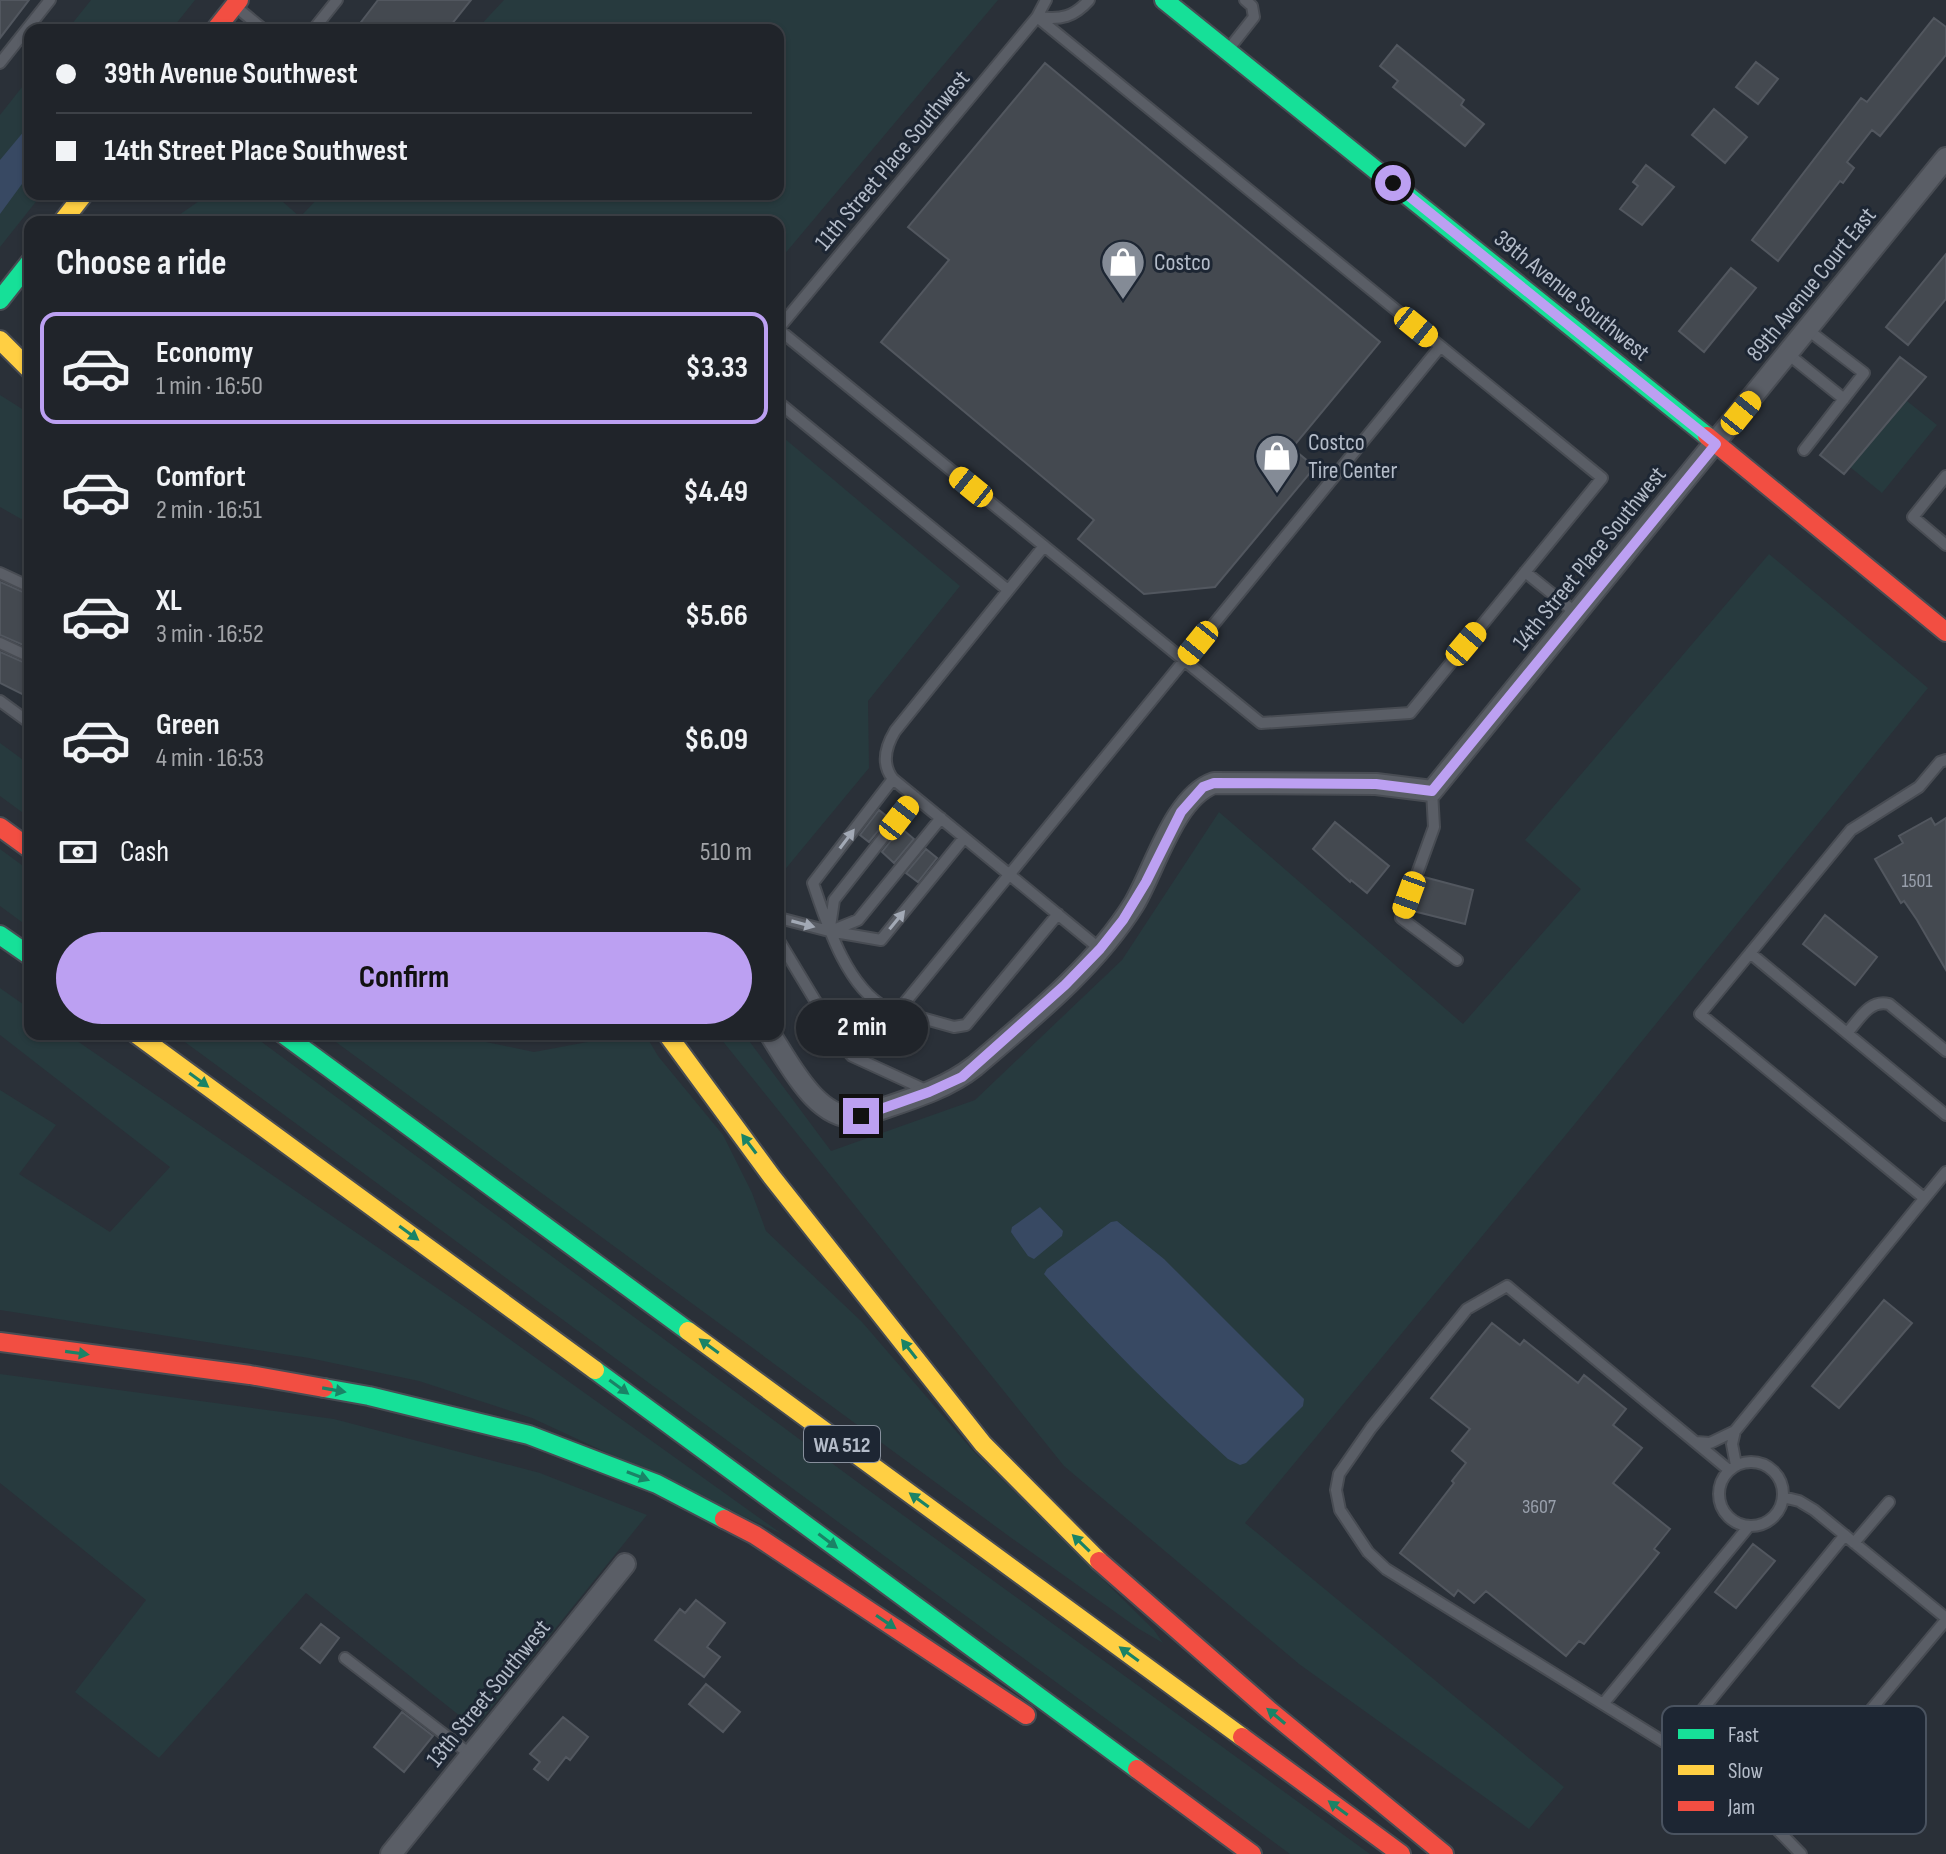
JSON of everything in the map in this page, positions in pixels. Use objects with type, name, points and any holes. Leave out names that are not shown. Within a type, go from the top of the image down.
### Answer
[{"type":"main road","name":"39th Avenue Southwest","points":[[1164,0],[1946,632]]},
{"type":"main road","points":[[220,24],[237,3]]},
{"type":"main road","points":[[67,216],[79,200]]},
{"type":"main road","points":[[0,300],[24,270]]},
{"type":"main road","points":[[0,340],[24,364]]},
{"type":"main road","points":[[0,827],[24,845]]},
{"type":"main road","points":[[0,935],[24,952]]},
{"type":"main road","points":[[144,1040],[1252,1854]]},
{"type":"main road","name":"WA 512","points":[[291,1040],[1401,1854]]},
{"type":"main road","points":[[671,1040],[772,1177],[983,1444],[1111,1572],[1270,1711],[1444,1854]]},
{"type":"main road","points":[[0,1342],[250,1375],[369,1396],[529,1435],[657,1484],[755,1535],[1044,1728]]},
{"type":"main road","points":[[1107,1770],[1231,1854]]},
{"type":"street","name":"89th Avenue Court East","points":[[1716,444],[1946,158]]},
{"type":"street","name":"14th Street Place Southwest","points":[[1432,791],[1716,444]]},
{"type":"street","points":[[774,1040],[805,1087],[835,1114],[853,1118],[929,1092],[962,1077],[1065,985],[1100,949],[1135,902],[1181,812],[1203,787],[1214,783],[1376,784],[1432,791]]},
{"type":"street","name":"13th Street Southwest","points":[[391,1854],[625,1564]]},
{"type":"lane","points":[[31,24],[50,0]]},
{"type":"lane","points":[[318,24],[337,0]]},
{"type":"lane","name":"11th Street Place Southwest","points":[[784,322],[1037,17],[1046,0]]},
{"type":"lane","points":[[1037,17],[1058,20],[1068,17],[1089,0]]},
{"type":"lane","points":[[1227,51],[1254,17],[1252,6],[1245,0]]},
{"type":"lane","points":[[237,3],[258,24]]},
{"type":"lane","points":[[784,334],[1261,723],[1410,713],[1602,478],[1037,17]]},
{"type":"lane","points":[[0,63],[24,33]]},
{"type":"lane","points":[[1804,450],[1864,373],[1808,330]]},
{"type":"lane","points":[[898,1011],[1440,347]]},
{"type":"lane","points":[[1788,354],[1844,399]]},
{"type":"lane","points":[[784,407],[1008,590]]},
{"type":"lane","points":[[1946,476],[1913,517],[1946,545]]},
{"type":"lane","points":[[1044,546],[889,740],[885,753],[886,768],[893,779],[1100,949]]},
{"type":"lane","points":[[1525,572],[1577,614]]},
{"type":"lane","points":[[0,573],[24,584]]},
{"type":"lane","points":[[0,643],[24,654]]},
{"type":"lane","points":[[0,701],[24,719]]},
{"type":"lane","points":[[1924,1198],[1700,1014],[1851,830],[1919,787],[1940,762],[1946,760]]},
{"type":"lane","points":[[893,779],[813,883],[829,931],[853,974],[878,1003],[954,1027],[966,1025],[1058,914]]},
{"type":"lane","points":[[1432,791],[1434,827],[1401,918],[1457,960]]},
{"type":"lane","points":[[829,931],[834,900],[915,797]]},
{"type":"lane","points":[[829,931],[858,920],[941,818]]},
{"type":"lane","points":[[784,919],[881,940],[964,838]]},
{"type":"lane","points":[[784,949],[842,1045],[852,1056],[929,1092]]},
{"type":"lane","points":[[1750,953],[1946,1115]]},
{"type":"lane","points":[[1847,1033],[1872,1004],[1880,1002],[1889,1004],[1946,1051]]},
{"type":"lane","points":[[1694,1441],[1710,1443],[1735,1431],[1946,1172]]},
{"type":"lane","points":[[1662,1741],[1386,1569],[1368,1552],[1340,1510],[1336,1490],[1339,1474],[1371,1428],[1467,1309],[1507,1286],[1694,1441],[1732,1467]]},
{"type":"lane","points":[[1732,1467],[1735,1431]]},
{"type":"lane","points":[[1603,1704],[1749,1526],[1770,1520],[1778,1512],[1783,1497],[1781,1480],[1766,1464],[1745,1461],[1732,1467],[1722,1480],[1719,1500],[1729,1518],[1749,1526]]},
{"type":"lane","points":[[1783,1497],[1799,1501],[1850,1539],[1946,1619],[1874,1706]]},
{"type":"lane","points":[[1707,1706],[1850,1539],[1889,1502]]},
{"type":"lane","points":[[345,1658],[471,1755]]},
{"type":"lane","points":[[1782,1834],[1801,1854]]},
{"type":"green space","points":[[91,0],[195,0],[176,24],[72,24]]},
{"type":"green space","points":[[504,0],[998,0],[784,255],[784,216],[301,216],[316,200],[784,200],[784,24],[482,24]]},
{"type":"green space","points":[[24,85],[24,200],[37,200],[0,247],[0,115]]},
{"type":"green space","points":[[200,200],[281,200],[299,216],[178,216]]},
{"type":"green space","points":[[0,395],[24,410],[24,521],[0,507]]},
{"type":"green space","points":[[1907,401],[1937,425],[1882,493],[1850,467]]},
{"type":"green space","points":[[784,438],[960,586],[868,701],[869,768],[784,871]]},
{"type":"green space","points":[[1769,554],[1928,688],[1574,1125],[1245,1523],[1564,1787],[1529,1829],[1299,1664],[1064,1466],[722,1040],[748,1040],[831,1151],[975,1100],[1122,960],[1219,812],[1463,1024],[1581,889],[1525,840]]},
{"type":"green space","points":[[0,743],[24,761],[24,814],[0,796]]},
{"type":"green space","points":[[0,849],[24,867],[24,924],[0,906]]},
{"type":"green space","points":[[0,988],[24,1005],[24,1040],[76,1040],[466,1308],[782,1534],[532,1418],[419,1381],[309,1358],[0,1310],[0,1090],[56,1125],[19,1174],[110,1232],[170,1167],[0,1035]]},
{"type":"green space","points":[[182,1040],[259,1040],[856,1481],[1370,1854],[1290,1854]]},
{"type":"green space","points":[[333,1040],[477,1040],[534,1052],[598,1040],[649,1040],[658,1056],[723,1135],[752,1193],[766,1231],[862,1322],[975,1453],[1154,1630],[1163,1643],[1010,1537]]},
{"type":"green space","points":[[0,1374],[334,1419],[540,1473],[647,1515],[475,1728],[306,1593],[159,1758],[75,1692],[146,1600],[0,1483]]},
{"type":"water","points":[[24,131],[24,181],[0,214],[0,160]]},
{"type":"water","points":[[1040,1207],[1063,1231],[1062,1236],[1034,1259],[1028,1256],[1011,1232],[1012,1227]]},
{"type":"water","points":[[1117,1221],[1164,1259],[1304,1399],[1303,1406],[1246,1463],[1240,1465],[1228,1459],[1204,1437],[1111,1346],[1044,1274],[1111,1222]]},
{"type":"building","points":[[0,0],[29,0],[0,38]]},
{"type":"building","points":[[378,0],[471,0],[452,24],[360,24]]},
{"type":"building","points":[[1934,18],[1946,27],[1946,55],[1880,136],[1872,130],[1847,162],[1854,168],[1843,183],[1840,181],[1778,261],[1752,240],[1861,98],[1867,102]]},
{"type":"building","points":[[1397,45],[1464,100],[1461,105],[1484,124],[1465,146],[1393,87],[1398,81],[1380,66]]},
{"type":"building","points":[[1756,62],[1778,79],[1758,104],[1736,87]]},
{"type":"building","name":"Costco","points":[[1045,63],[1380,342],[1292,448],[1315,467],[1215,587],[1144,594],[1078,539],[1094,520],[881,342],[949,260],[908,227]]},
{"type":"building","points":[[1714,109],[1747,137],[1725,163],[1692,135]]},
{"type":"building","points":[[1646,165],[1674,187],[1642,225],[1620,209],[1638,186],[1633,182]]},
{"type":"building","points":[[1946,254],[1946,299],[1908,345],[1886,327]]},
{"type":"building","points":[[1731,268],[1756,288],[1704,352],[1679,331]]},
{"type":"building","points":[[1900,357],[1926,377],[1844,474],[1820,455]]},
{"type":"building","points":[[0,582],[24,592],[24,645],[0,635]]},
{"type":"building","points":[[0,652],[24,662],[24,695],[0,683]]},
{"type":"building","points":[[879,810],[889,818],[869,842],[860,835]]},
{"type":"building","points":[[1931,818],[1935,825],[1946,818],[1946,970],[1917,920],[1904,901],[1901,903],[1875,859],[1903,843],[1899,836]]},
{"type":"building","points":[[1335,822],[1389,866],[1367,893],[1313,849]]},
{"type":"building","points":[[901,828],[914,839],[894,863],[882,852]]},
{"type":"building","points":[[926,849],[937,858],[918,882],[906,873]]},
{"type":"building","points":[[1424,877],[1473,890],[1465,924],[1413,911]]},
{"type":"building","points":[[1825,915],[1877,957],[1855,985],[1803,944]]},
{"type":"building","points":[[1884,1300],[1912,1323],[1839,1408],[1812,1386]]},
{"type":"building","points":[[1492,1323],[1520,1345],[1524,1340],[1578,1383],[1584,1375],[1626,1409],[1613,1425],[1642,1448],[1613,1483],[1670,1529],[1654,1549],[1659,1553],[1646,1569],[1584,1644],[1579,1641],[1566,1656],[1486,1591],[1474,1603],[1458,1590],[1454,1596],[1400,1553],[1466,1463],[1452,1451],[1470,1429],[1431,1398]]},
{"type":"building","points":[[1753,1544],[1775,1561],[1736,1608],[1715,1592]]},
{"type":"building","points":[[696,1600],[725,1623],[707,1647],[720,1657],[704,1677],[655,1640],[680,1609],[685,1613]]},
{"type":"building","points":[[321,1624],[339,1638],[320,1663],[301,1648]]},
{"type":"building","points":[[706,1684],[740,1712],[723,1732],[689,1704]]},
{"type":"building","points":[[402,1712],[433,1736],[404,1772],[374,1747]]},
{"type":"building","points":[[563,1717],[588,1737],[570,1760],[566,1757],[548,1780],[534,1769],[540,1762],[530,1754]]},
{"type":"traffic: fast","points":[[1164,0],[1707,436]]},
{"type":"traffic: fast","points":[[0,300],[24,270]]},
{"type":"traffic: fast","points":[[0,935],[24,952]]},
{"type":"traffic: fast","points":[[291,1040],[688,1331]]},
{"type":"traffic: fast","points":[[595,1370],[1137,1769]]},
{"type":"traffic: fast","points":[[324,1388],[529,1435],[657,1484],[724,1519]]},
{"type":"traffic: slow","points":[[67,216],[79,200]]},
{"type":"traffic: slow","points":[[0,340],[24,364]]},
{"type":"traffic: slow","points":[[144,1040],[595,1370]]},
{"type":"traffic: slow","points":[[671,1040],[772,1177],[983,1444],[1099,1561]]},
{"type":"traffic: slow","points":[[688,1331],[1242,1737]]},
{"type":"traffic: jam","points":[[220,24],[239,0]]},
{"type":"traffic: jam","points":[[1707,436],[1946,632]]},
{"type":"traffic: jam","points":[[0,827],[24,845]]},
{"type":"traffic: jam","points":[[0,1342],[250,1375],[324,1388]]},
{"type":"traffic: jam","points":[[724,1519],[755,1535],[1026,1715]]},
{"type":"traffic: jam","points":[[1099,1561],[1270,1711],[1444,1854]]},
{"type":"traffic: jam","points":[[1242,1737],[1401,1854]]},
{"type":"traffic: jam","points":[[1137,1769],[1252,1854]]},
{"type":"place","name":"Costco","points":[[1123,301]]},
{"type":"place","name":"Costco Tire Center","points":[[1277,495]]},
{"type":"route","points":[[861,1116],[962,1077],[1065,985],[1109,940],[1123,920],[1181,812],[1203,787],[1214,783],[1376,784],[1432,791],[1716,444],[1393,183]]}]
